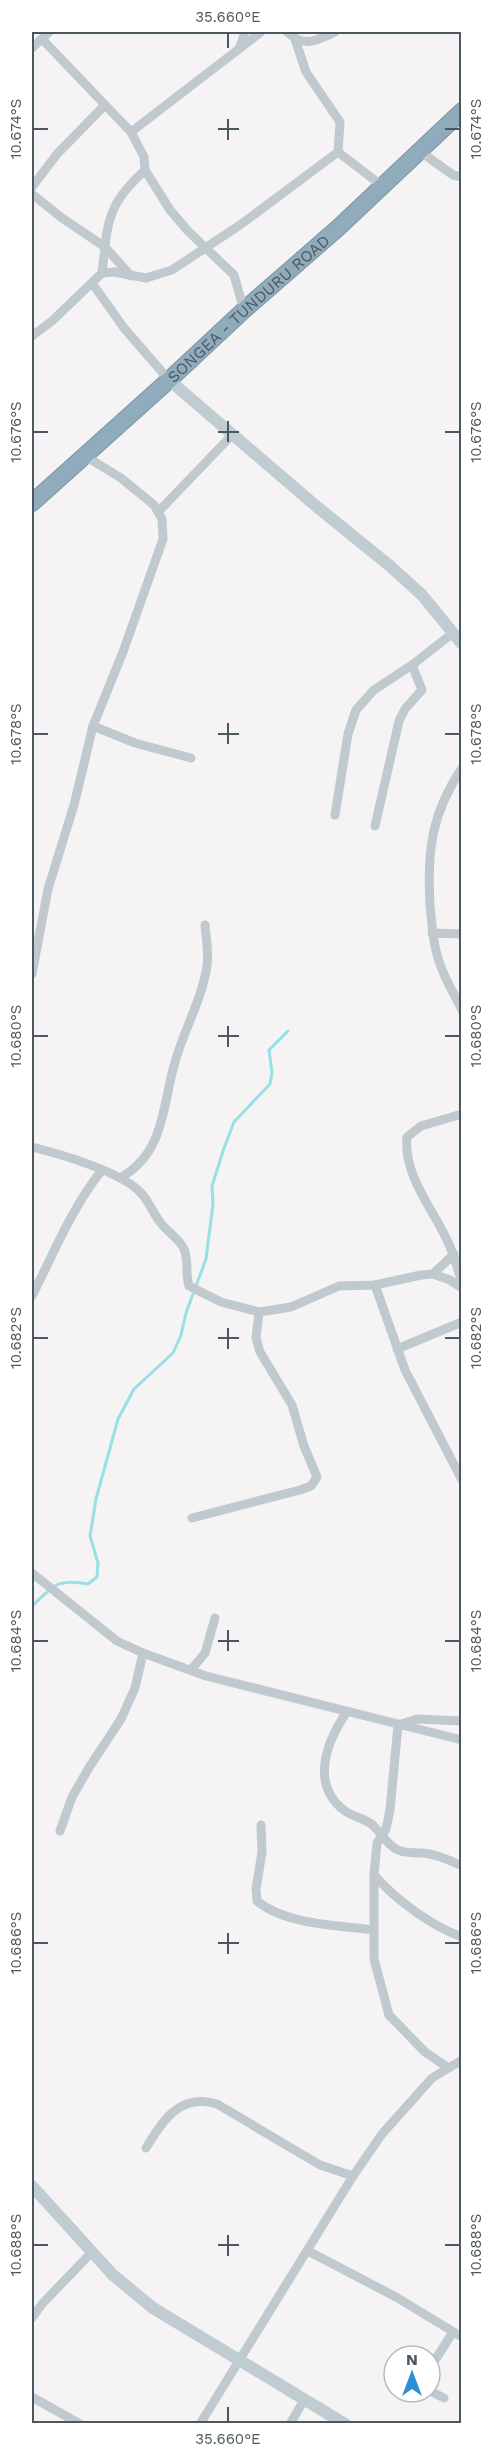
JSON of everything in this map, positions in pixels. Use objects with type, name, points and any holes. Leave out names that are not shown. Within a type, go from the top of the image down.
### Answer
[{"type":"highway","name":"SONGEA - TUNDURU ROAD","points":[[34,497],[85,456],[244,310],[338,228],[418,150],[462,111]]},
{"type":"street","points":[[240,47],[245,32]]},
{"type":"street","points":[[131,132],[261,32]]},
{"type":"street","points":[[102,273],[114,272],[146,278],[172,270],[258,213],[338,152],[340,122],[306,72],[295,39],[287,32]]},
{"type":"street","points":[[295,39],[312,41],[335,32]]},
{"type":"street","points":[[32,48],[46,35],[131,132],[144,157],[145,171],[155,183],[170,210],[188,231],[234,275],[244,310]]},
{"type":"street","points":[[32,187],[57,154],[105,105]]},
{"type":"street","points":[[418,150],[453,175],[462,177]]},
{"type":"street","points":[[338,152],[381,185]]},
{"type":"street","points":[[32,336],[52,321],[102,273],[106,232],[118,197],[145,171]]},
{"type":"street","points":[[32,194],[62,218],[105,246],[131,276]]},
{"type":"street","points":[[92,283],[123,328],[169,380],[390,566],[422,595],[462,644]]},
{"type":"street","points":[[159,511],[232,435]]},
{"type":"street","points":[[32,974],[48,889],[74,805],[93,726],[163,539],[164,525],[159,511],[147,497],[85,456]]},
{"type":"street","points":[[335,815],[348,734],[356,710],[374,690],[412,665],[453,633]]},
{"type":"street","points":[[375,826],[399,722],[405,709],[422,690],[412,665]]},
{"type":"street","points":[[93,726],[135,743],[191,758]]},
{"type":"street","points":[[462,768],[441,806],[431,834],[428,866],[432,933],[440,965],[462,1010]]},
{"type":"street","points":[[120,1178],[131,1172],[141,1161],[161,1128],[174,1064],[201,992],[207,964],[205,925]]},
{"type":"street","points":[[432,933],[462,934]]},
{"type":"street","points":[[462,1114],[421,1126],[407,1137],[406,1146],[408,1160],[418,1186],[454,1254],[462,1286]]},
{"type":"street","points":[[32,1148],[59,1154],[102,1170],[133,1185],[143,1195],[160,1223],[182,1246],[186,1254],[188,1282],[194,1290],[221,1302],[259,1312],[291,1307],[339,1286],[375,1285],[433,1274],[462,1286]]},
{"type":"street","points":[[32,1296],[84,1192],[102,1170]]},
{"type":"street","points":[[433,1274],[454,1254]]},
{"type":"street","points":[[375,1285],[412,1386],[462,1480]]},
{"type":"street","points":[[192,1518],[300,1490],[310,1486],[317,1477],[304,1446],[292,1405],[271,1373],[257,1345],[259,1312]]},
{"type":"street","points":[[397,1349],[462,1322]]},
{"type":"street","points":[[34,1575],[117,1641],[143,1653],[191,1670],[346,1713],[462,1740]]},
{"type":"street","points":[[191,1670],[206,1653],[215,1618]]},
{"type":"street","points":[[60,1831],[72,1797],[121,1719],[135,1688],[143,1653]]},
{"type":"street","points":[[346,1713],[337,1727],[323,1768],[328,1790],[339,1806],[370,1823],[394,1848],[406,1853],[424,1853],[462,1866]]},
{"type":"street","points":[[398,1725],[417,1719],[462,1721]]},
{"type":"street","points":[[398,1725],[387,1829],[377,1843],[374,1875],[374,1959],[389,2015],[425,2052],[447,2067]]},
{"type":"street","points":[[261,1825],[262,1852],[256,1888],[257,1901],[272,1910],[309,1922],[373,1930]]},
{"type":"street","points":[[374,1875],[402,1903],[448,1932],[462,1937]]},
{"type":"street","points":[[200,2424],[352,2176],[382,2134],[432,2078],[462,2060]]},
{"type":"street","points":[[146,2148],[164,2120],[176,2109],[198,2102],[208,2102],[217,2104],[320,2165],[352,2176]]},
{"type":"street","points":[[32,2186],[113,2275],[153,2308],[345,2424]]},
{"type":"street","points":[[308,2251],[396,2297],[457,2335],[442,2353]]},
{"type":"street","points":[[32,2318],[42,2304],[92,2252]]},
{"type":"street","points":[[32,2397],[64,2420],[80,2424]]},
{"type":"street","points":[[290,2424],[304,2400]]},
{"type":"waterway","points":[[32,1606],[56,1585],[69,1582],[88,1584],[97,1577],[98,1563],[90,1536],[96,1499],[118,1419],[134,1389],[173,1353],[181,1335],[186,1313],[206,1259],[213,1204],[212,1186],[224,1148],[234,1122],[270,1084],[272,1072],[269,1050],[288,1031]]}]
